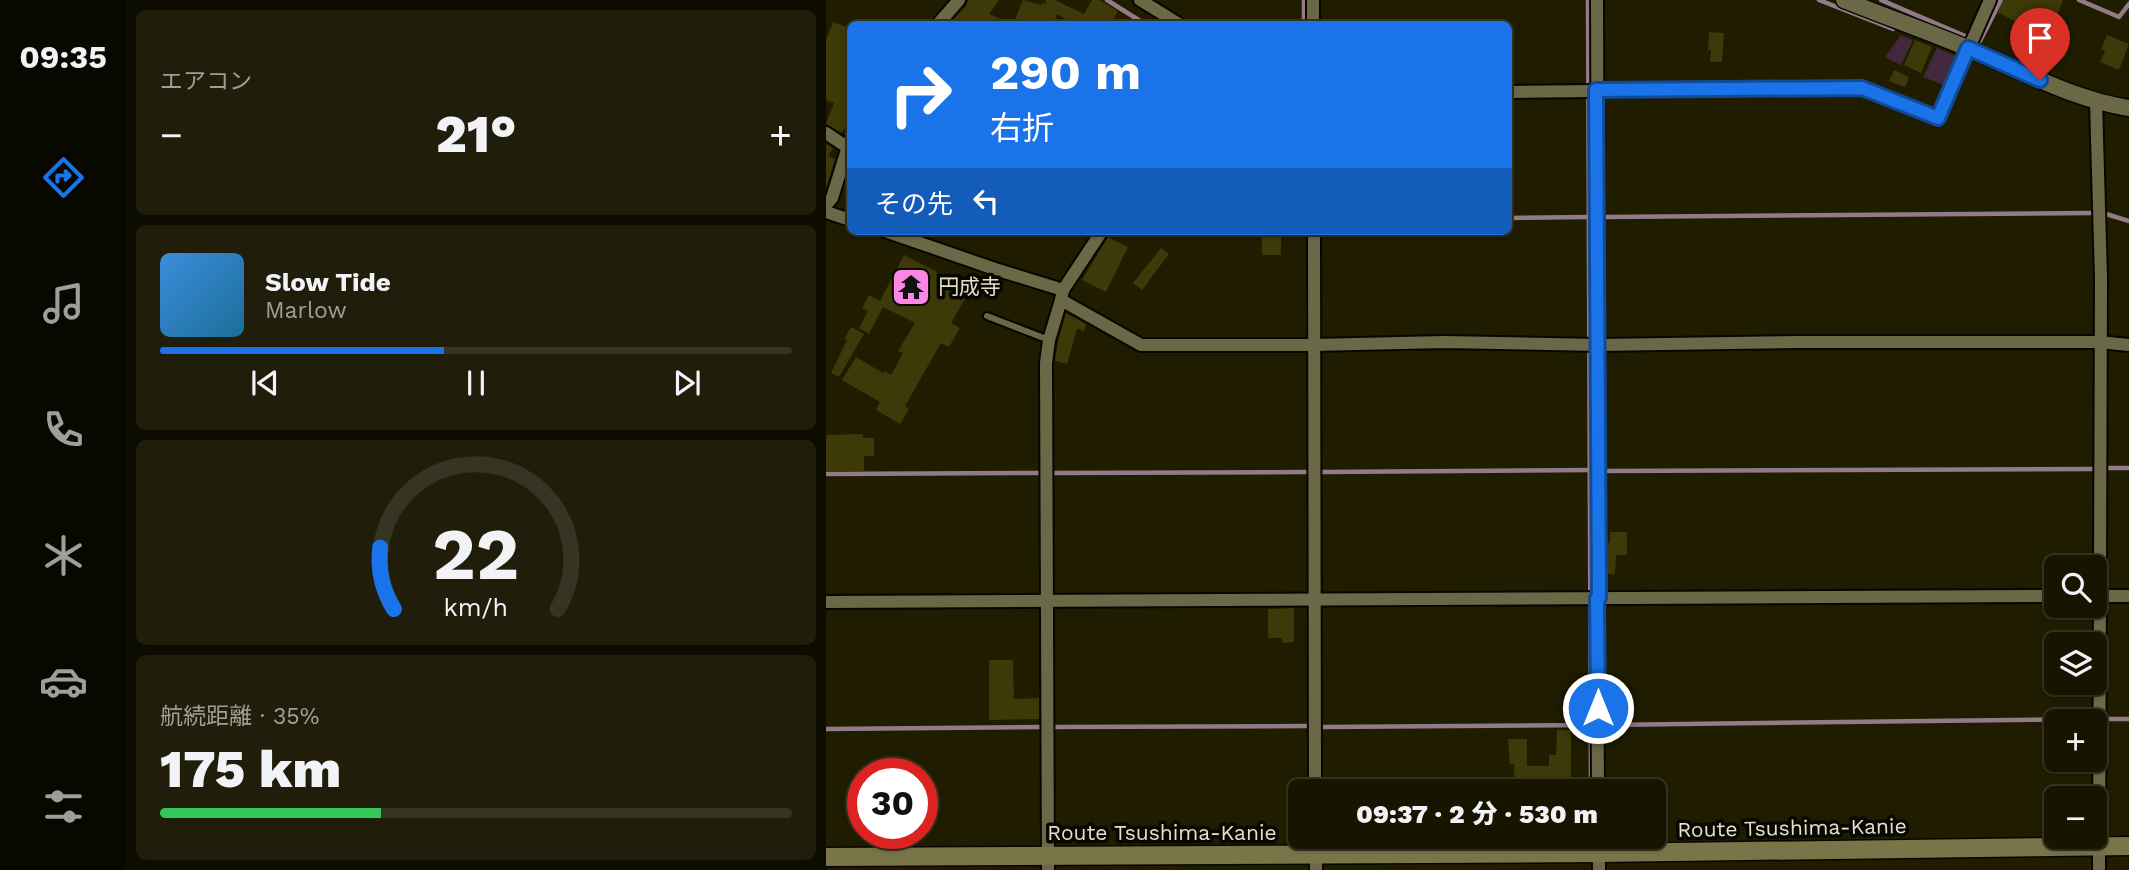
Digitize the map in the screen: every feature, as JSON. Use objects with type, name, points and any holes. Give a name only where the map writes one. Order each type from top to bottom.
[{"type":"main road","name":"Route Tsushima-Kanie","points":[[2107,846],[2129,846]]},
{"type":"main road","name":"Route Tsushima-Kanie","points":[[826,857],[1048,863],[1316,862],[1599,853],[2044,847]]},
{"type":"street","points":[[941,21],[959,0]]},
{"type":"street","points":[[1140,0],[1174,21]]},
{"type":"street","points":[[1313,0],[1313,21]]},
{"type":"street","points":[[1597,0],[1590,90],[1598,345],[1594,598],[1598,779]]},
{"type":"street","points":[[1844,0],[1968,48],[2061,90],[2096,102],[2129,108]]},
{"type":"street","points":[[1512,92],[1862,88],[1938,118],[1990,0]]},
{"type":"street","points":[[2096,102],[2101,278],[2097,555]]},
{"type":"street","points":[[826,133],[847,143]]},
{"type":"street","points":[[826,205],[832,198],[847,152]]},
{"type":"street","points":[[826,212],[847,219]]},
{"type":"street","points":[[909,235],[1062,295],[1141,345],[2099,342],[2129,345]]},
{"type":"street","points":[[1048,863],[1046,363],[1049,340],[1062,295],[1100,235]]},
{"type":"street","points":[[1314,235],[1315,779]]},
{"type":"street","points":[[826,602],[2044,596]]},
{"type":"street","points":[[2107,596],[2129,596]]},
{"type":"street","points":[[2097,618],[2099,786]]},
{"type":"street","points":[[2099,849],[2099,870]]},
{"type":"lane","points":[[988,316],[1049,340]]},
{"type":"shaded area","points":[[1901,35],[1913,40],[1901,65],[1885,57]]},
{"type":"shaded area","points":[[1937,48],[1956,56],[1944,85],[1923,77]]},
{"type":"building","points":[[968,0],[999,0],[989,14],[1006,21],[952,21]]},
{"type":"building","points":[[1023,0],[1041,5],[1045,4],[1046,0],[1055,0],[1084,14],[1092,0],[1099,0],[1118,11],[1113,21],[1069,21],[1057,14],[1054,21],[1014,21]]},
{"type":"building","points":[[2004,0],[2063,0],[2039,53],[2022,44],[2030,29],[1997,12]]},
{"type":"building","points":[[833,22],[847,27],[847,124],[842,133],[826,124],[834,103],[826,100],[826,40]]},
{"type":"building","points":[[1709,32],[1724,33],[1722,62],[1710,62]]},
{"type":"building","points":[[2107,35],[2129,44],[2119,70],[2100,62],[2105,51],[2101,49]]},
{"type":"building","points":[[1915,40],[1932,47],[1921,73],[1904,65]]},
{"type":"building","points":[[1894,70],[1909,77],[1905,87],[1889,81]]},
{"type":"building","points":[[826,144],[833,148],[828,156],[835,159],[826,188]]},
{"type":"building","points":[[1262,235],[1281,235],[1281,255],[1262,255]]},
{"type":"building","points":[[1108,237],[1128,247],[1106,292],[1082,280]]},
{"type":"building","points":[[1161,248],[1169,254],[1142,290],[1133,283]]},
{"type":"building","points":[[904,255],[937,272],[936,275],[945,280],[942,286],[965,299],[951,323],[960,328],[949,347],[941,343],[905,406],[909,409],[900,424],[876,410],[880,402],[842,380],[856,357],[891,375],[903,353],[898,351],[915,323],[883,307],[869,334],[859,328],[868,311],[862,308],[869,295],[880,301]]},
{"type":"building","points":[[1066,313],[1086,324],[1084,331],[1077,329],[1067,364],[1055,361]]},
{"type":"building","points":[[851,327],[864,334],[839,377],[831,373]]},
{"type":"building","points":[[863,434],[863,438],[874,438],[874,456],[864,456],[864,471],[826,472],[826,435]]},
{"type":"building","points":[[1610,532],[1627,532],[1627,555],[1616,555],[1615,574],[1608,574]]},
{"type":"building","points":[[1294,608],[1294,642],[1282,643],[1282,638],[1268,638],[1268,609]]},
{"type":"building","points":[[989,660],[1013,660],[1014,699],[1039,698],[1039,719],[989,720]]},
{"type":"building","points":[[1557,730],[1571,730],[1571,779],[1515,779],[1508,739],[1527,739],[1527,766],[1549,766],[1549,755],[1556,755]]},
{"type":"waterway","points":[[1107,0],[1140,21]]},
{"type":"waterway","points":[[1304,0],[1304,21]]},
{"type":"waterway","points":[[1588,0],[1591,779]]},
{"type":"waterway","points":[[1819,0],[1893,29]]},
{"type":"waterway","points":[[1881,0],[1965,36]]},
{"type":"waterway","points":[[1980,41],[2001,0]]},
{"type":"waterway","points":[[2079,0],[2119,17],[2129,4]]},
{"type":"waterway","points":[[1604,217],[2091,213]]},
{"type":"waterway","points":[[2103,213],[2129,221]]},
{"type":"waterway","points":[[1512,218],[1588,217]]},
{"type":"waterway","points":[[2107,468],[2129,468]]},
{"type":"waterway","points":[[1604,471],[2092,469]]},
{"type":"waterway","points":[[1322,472],[1591,470]]},
{"type":"waterway","points":[[1053,473],[1305,472]]},
{"type":"waterway","points":[[826,474],[1038,473]]},
{"type":"waterway","points":[[2107,719],[2129,719]]},
{"type":"waterway","points":[[1605,725],[2044,720]]},
{"type":"waterway","points":[[1323,727],[1592,725]]},
{"type":"waterway","points":[[1054,727],[1306,726]]},
{"type":"waterway","points":[[826,729],[1039,727]]},
{"type":"place","name":"円成寺","points":[[911,287]]},
{"type":"route","points":[[1598,708],[1596,90],[1862,88],[1938,118],[1968,48],[2040,80]]}]
